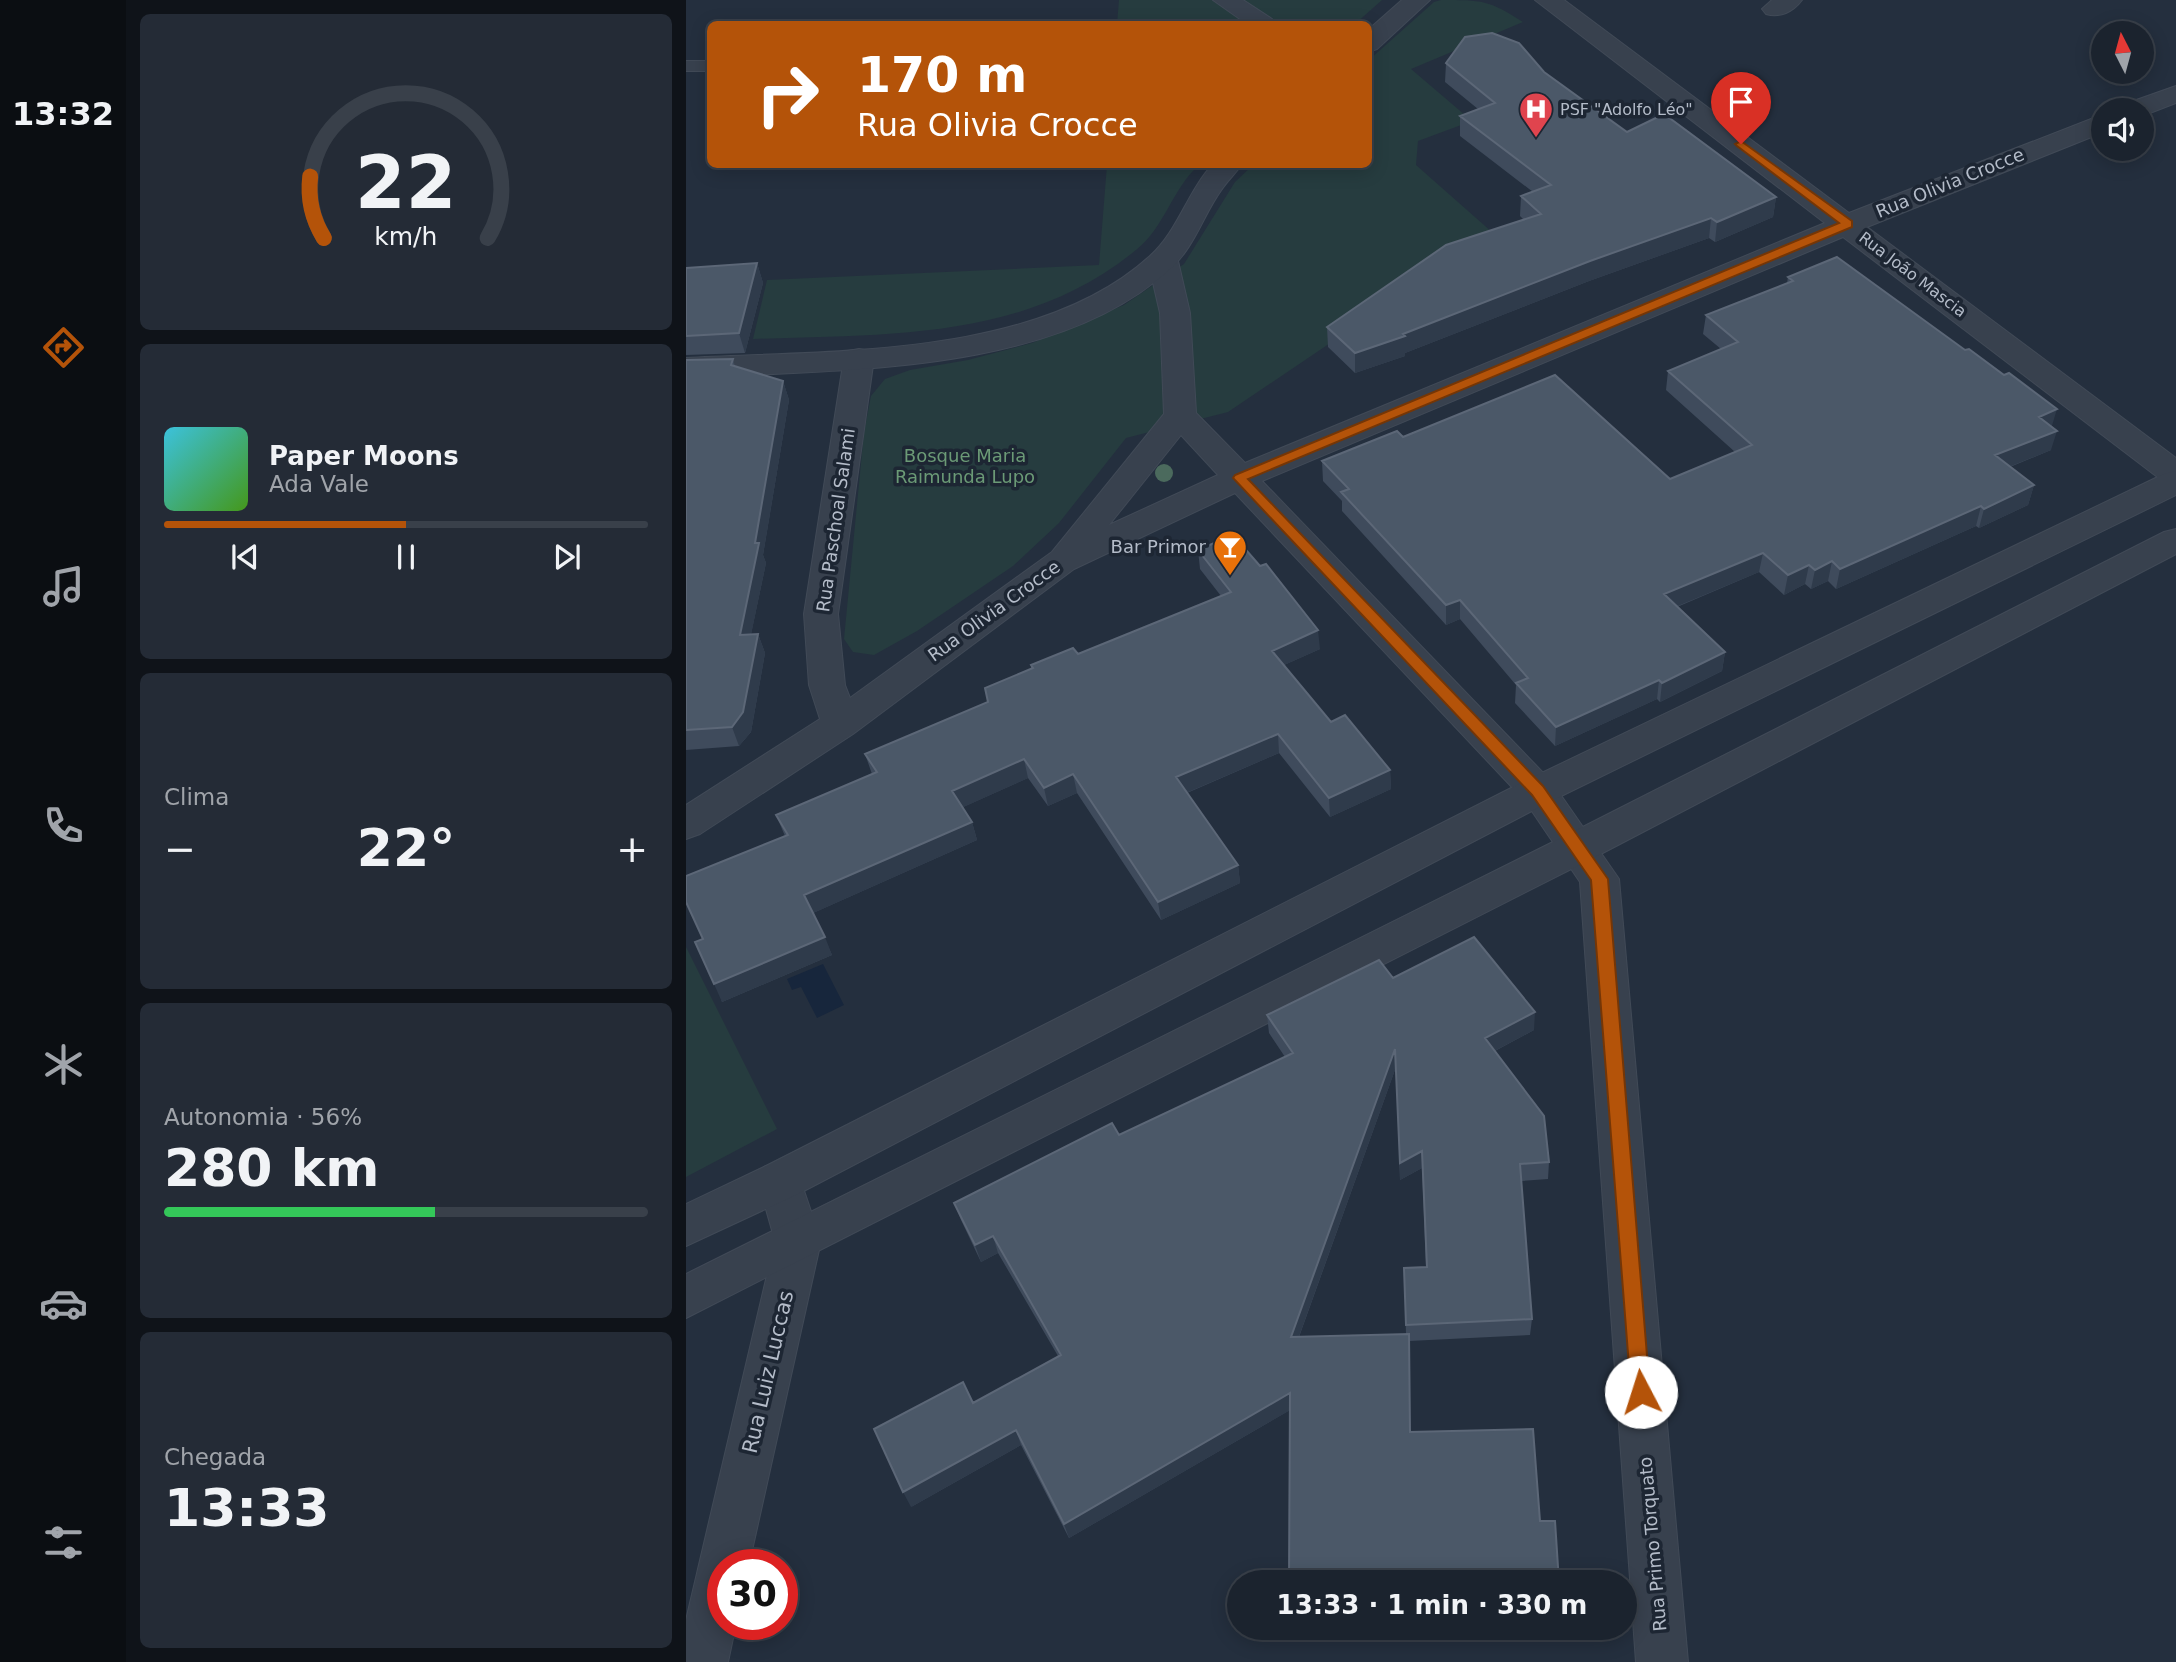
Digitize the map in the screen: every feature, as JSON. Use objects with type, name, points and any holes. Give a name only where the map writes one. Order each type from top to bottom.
[{"type":"street","points":[[1226,0],[1258,21]]},
{"type":"street","points":[[1372,40],[1417,0]]},
{"type":"street","name":"Rua João Mascia","points":[[1548,0],[2176,474]]},
{"type":"street","points":[[2154,102],[2176,94]]},
{"type":"street","name":"Rua Olivia Crocce","points":[[686,824],[840,724],[1062,561],[1239,478],[1848,224],[2091,127]]},
{"type":"street","points":[[686,368],[921,355],[1018,336],[1064,322],[1104,303],[1163,261],[1195,214],[1208,187],[1225,168]]},
{"type":"street","points":[[1062,561],[1180,415],[1175,313],[1163,261]]},
{"type":"street","name":"Rua Paschoal Salami","points":[[840,724],[827,685],[821,614],[859,358]]},
{"type":"street","name":"Rua Primo Torquato","points":[[1180,415],[1538,791],[1600,879],[1662,1662]]},
{"type":"street","points":[[686,1226],[780,1181],[1538,791],[2176,482]]},
{"type":"street","points":[[686,1297],[1579,847],[2176,540]]},
{"type":"street","name":"Rua Luiz Luccas","points":[[727,1549],[798,1241],[780,1181]]},
{"type":"street","points":[[702,1662],[707,1640]]},
{"type":"lane","points":[[686,66],[707,66]]},
{"type":"green space","points":[[1119,0],[1382,0],[1358,21],[1117,21]]},
{"type":"green space","name":"Bosque Maria Raimunda Lupo","points":[[1466,0],[1485,3],[1502,9],[1523,22],[1411,69],[1472,121],[1418,141],[1416,165],[1493,233],[1228,412],[1126,438],[1059,523],[1013,566],[917,631],[874,655],[853,652],[844,639],[864,432],[871,396],[885,379],[910,370],[968,360],[1032,343],[1124,305],[1184,264],[1235,182],[1250,168],[1372,168],[1372,57],[1434,2]]},
{"type":"green space","points":[[1107,168],[1196,168],[1182,185],[1146,241],[1093,280],[1048,302],[1002,317],[954,327],[855,336],[753,339],[767,280],[1099,265]]},
{"type":"green space","points":[[686,947],[777,1129],[686,1177]]},
{"type":"water","points":[[823,964],[844,1005],[817,1018],[801,987],[792,990],[787,979]]},
{"type":"building","points":[[1492,33],[1519,43],[1544,72],[1627,132],[1664,114],[1776,197],[1717,222],[1711,218],[1590,261],[1403,334],[1405,336],[1355,353],[1327,327],[1446,245],[1541,214],[1521,196],[1551,185],[1460,116],[1495,103],[1446,63],[1465,37]]},
{"type":"building","points":[[1837,257],[1965,350],[1969,349],[2004,375],[2009,373],[2057,409],[2039,417],[2057,431],[1995,455],[2034,485],[1984,509],[1981,506],[1840,569],[1832,561],[1815,570],[1809,565],[1788,575],[1763,553],[1664,594],[1725,652],[1662,683],[1659,680],[1556,727],[1516,683],[1528,678],[1460,600],[1446,605],[1341,492],[1349,489],[1322,461],[1397,431],[1403,437],[1555,375],[1670,479],[1752,445],[1668,371],[1738,342],[1706,315],[1793,281],[1788,277]]},
{"type":"building","points":[[757,263],[739,333],[686,336],[686,268]]},
{"type":"building","points":[[733,359],[731,365],[783,381],[755,543],[759,543],[740,635],[758,634],[743,712],[732,727],[686,730],[686,360]]},
{"type":"building","points":[[1233,535],[1260,566],[1266,564],[1318,630],[1272,651],[1331,722],[1345,715],[1390,770],[1329,798],[1278,734],[1176,777],[1238,865],[1158,902],[1073,774],[1044,788],[1024,759],[952,791],[972,822],[804,895],[825,937],[714,984],[695,942],[703,939],[686,902],[686,876],[788,835],[776,815],[877,772],[865,754],[988,702],[985,688],[1073,648],[1078,654],[1231,592],[1198,550]]},
{"type":"building","points":[[1474,937],[1535,1012],[1485,1038],[1544,1116],[1549,1162],[1520,1164],[1532,1319],[1406,1325],[1404,1268],[1427,1267],[1422,1151],[1400,1163],[1395,1049],[1291,1337],[1409,1334],[1410,1432],[1533,1429],[1540,1521],[1555,1521],[1558,1570],[1289,1570],[1290,1393],[1064,1524],[1016,1430],[903,1492],[874,1429],[963,1382],[973,1403],[1061,1355],[993,1236],[975,1245],[954,1203],[1112,1123],[1119,1135],[1293,1053],[1267,1015],[1379,960],[1393,978]]},
{"type":"place","name":"PSF \"Adolfo Léo\"","points":[[1536,139]]},
{"type":"place","name":"Bar Primor","points":[[1230,577]]},
{"type":"route","points":[[1641,1392],[1600,879],[1538,791],[1239,478],[1848,224],[1741,144]]}]
